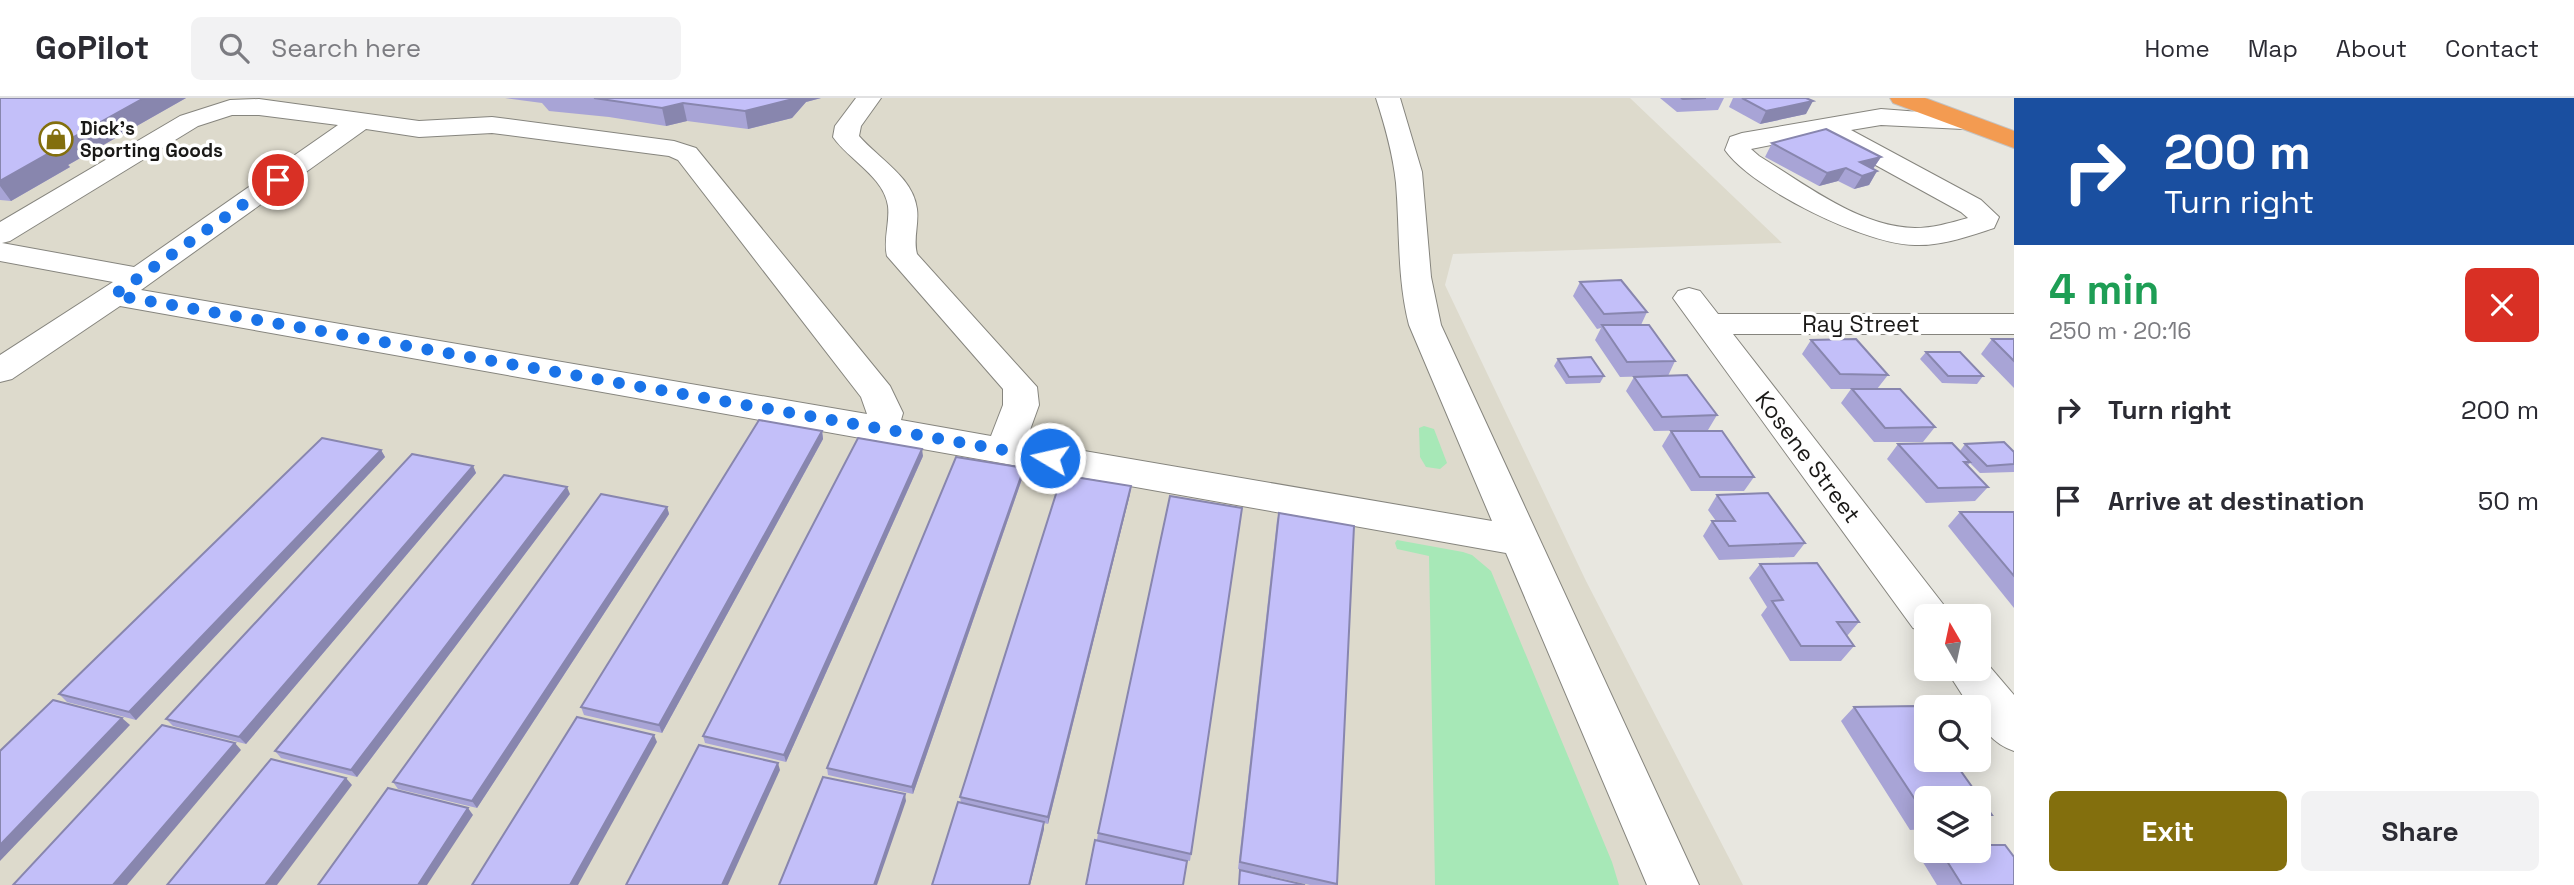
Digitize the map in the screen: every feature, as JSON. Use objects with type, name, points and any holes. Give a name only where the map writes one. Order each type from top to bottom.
[{"type":"highway","points":[[1902,98],[2014,117]]},
{"type":"highway","points":[[1962,109],[2014,140]]},
{"type":"street","points":[[869,98],[848,126],[846,136],[892,184],[900,197],[902,210],[898,242],[902,256],[1020,387],[1021,405],[1004,450]]},
{"type":"street","points":[[1388,98],[1408,169],[1413,270],[1425,325],[1673,885]]},
{"type":"street","points":[[0,235],[181,125],[209,113],[230,108],[250,107],[419,129],[492,125],[684,151],[878,394],[885,413],[880,429]]},
{"type":"street","points":[[1826,127],[1971,206],[1985,217],[1984,222],[1934,235],[1905,236],[1842,216],[1749,162],[1738,150],[1739,143],[1826,127],[1874,108],[1962,109]]},
{"type":"street","points":[[0,371],[127,286],[361,121]]},
{"type":"street","points":[[0,252],[127,286],[880,429],[1521,541]]},
{"type":"street","name":"Ray Street","points":[[1699,311],[2014,324]]},
{"type":"street","name":"Kosene Street","points":[[1699,311],[1919,604]]},
{"type":"street","points":[[1989,684],[2014,731]]},
{"type":"shaded area","points":[[0,98],[1630,98],[1782,243],[1453,254],[1445,285],[1586,581],[1743,885],[0,885]]},
{"type":"green space","points":[[1424,426],[1434,429],[1447,463],[1440,469],[1426,467],[1420,457],[1419,428]]},
{"type":"green space","points":[[1397,540],[1463,552],[1472,555],[1491,571],[1612,862],[1619,885],[1435,885],[1429,556],[1397,549]]},
{"type":"building","points":[[0,98],[144,98],[0,181]]},
{"type":"building","points":[[594,98],[791,98],[745,111],[683,103],[662,108]]},
{"type":"building","points":[[1742,98],[1806,98],[1813,101],[1766,111]]},
{"type":"building","points":[[1826,129],[1881,157],[1860,162],[1877,171],[1862,176],[1846,168],[1827,173],[1772,143]]},
{"type":"building","points":[[1621,280],[1647,312],[1604,314],[1580,282]]},
{"type":"building","points":[[1602,325],[1649,325],[1675,361],[1627,362]]},
{"type":"building","points":[[1856,339],[1888,375],[1840,374],[1811,340]]},
{"type":"building","points":[[1992,339],[2014,339],[2014,361]]},
{"type":"building","points":[[1926,352],[1960,352],[1983,376],[1948,376]]},
{"type":"building","points":[[1591,357],[1604,376],[1569,377],[1558,359]]},
{"type":"building","points":[[1687,375],[1717,415],[1662,417],[1634,377]]},
{"type":"building","points":[[1852,389],[1900,389],[1935,427],[1885,428]]},
{"type":"building","points":[[759,420],[822,431],[659,725],[581,707]]},
{"type":"building","points":[[1671,431],[1722,431],[1754,477],[1700,477]]},
{"type":"building","points":[[322,438],[381,450],[129,712],[59,694]]},
{"type":"building","points":[[858,438],[922,449],[784,755],[703,736]]},
{"type":"building","points":[[2004,442],[2014,452],[2014,464],[1987,466],[1965,444]]},
{"type":"building","points":[[1952,443],[1970,462],[1964,462],[1988,487],[1938,488],[1898,444]]},
{"type":"building","points":[[412,454],[473,466],[239,737],[166,719]]},
{"type":"building","points":[[956,457],[1024,468],[912,787],[827,768]]},
{"type":"building","points":[[504,475],[567,487],[351,770],[275,751]]},
{"type":"building","points":[[1062,475],[1131,486],[1048,817],[960,797]]},
{"type":"building","points":[[1768,493],[1805,543],[1729,546],[1712,521],[1735,521],[1717,495]]},
{"type":"building","points":[[601,494],[667,507],[472,801],[393,782]]},
{"type":"building","points":[[1170,496],[1242,508],[1191,854],[1098,833]]},
{"type":"building","points":[[1960,512],[2014,512],[2014,576]]},
{"type":"building","points":[[1279,513],[1354,526],[1337,884],[1240,862]]},
{"type":"building","points":[[1817,563],[1859,622],[1837,622],[1854,646],[1801,646],[1772,601],[1783,600],[1760,564]]},
{"type":"building","points":[[53,700],[122,718],[0,845],[0,751]]},
{"type":"building","points":[[1914,706],[1914,772],[1962,772],[1971,786],[1914,786],[1914,798],[1854,707]]},
{"type":"building","points":[[577,717],[654,735],[570,885],[472,885]]},
{"type":"building","points":[[162,725],[235,743],[113,885],[13,885]]},
{"type":"building","points":[[699,745],[778,763],[722,885],[626,885]]},
{"type":"building","points":[[271,759],[346,778],[265,885],[167,885]]},
{"type":"building","points":[[823,777],[905,794],[874,885],[779,885]]},
{"type":"building","points":[[388,788],[468,808],[418,885],[318,885]]},
{"type":"building","points":[[958,802],[1044,822],[1029,885],[932,885]]},
{"type":"building","points":[[1095,840],[1187,861],[1183,885],[1086,885]]},
{"type":"building","points":[[1991,845],[2005,845],[2014,857],[2014,885],[1962,885],[1948,863],[1991,863]]},
{"type":"building","points":[[1240,870],[1305,885],[1239,885]]},
{"type":"place","name":"Dick's Sporting Goods","points":[[56,139]]},
{"type":"route","points":[[278,180],[114,295],[1050,458]]}]
